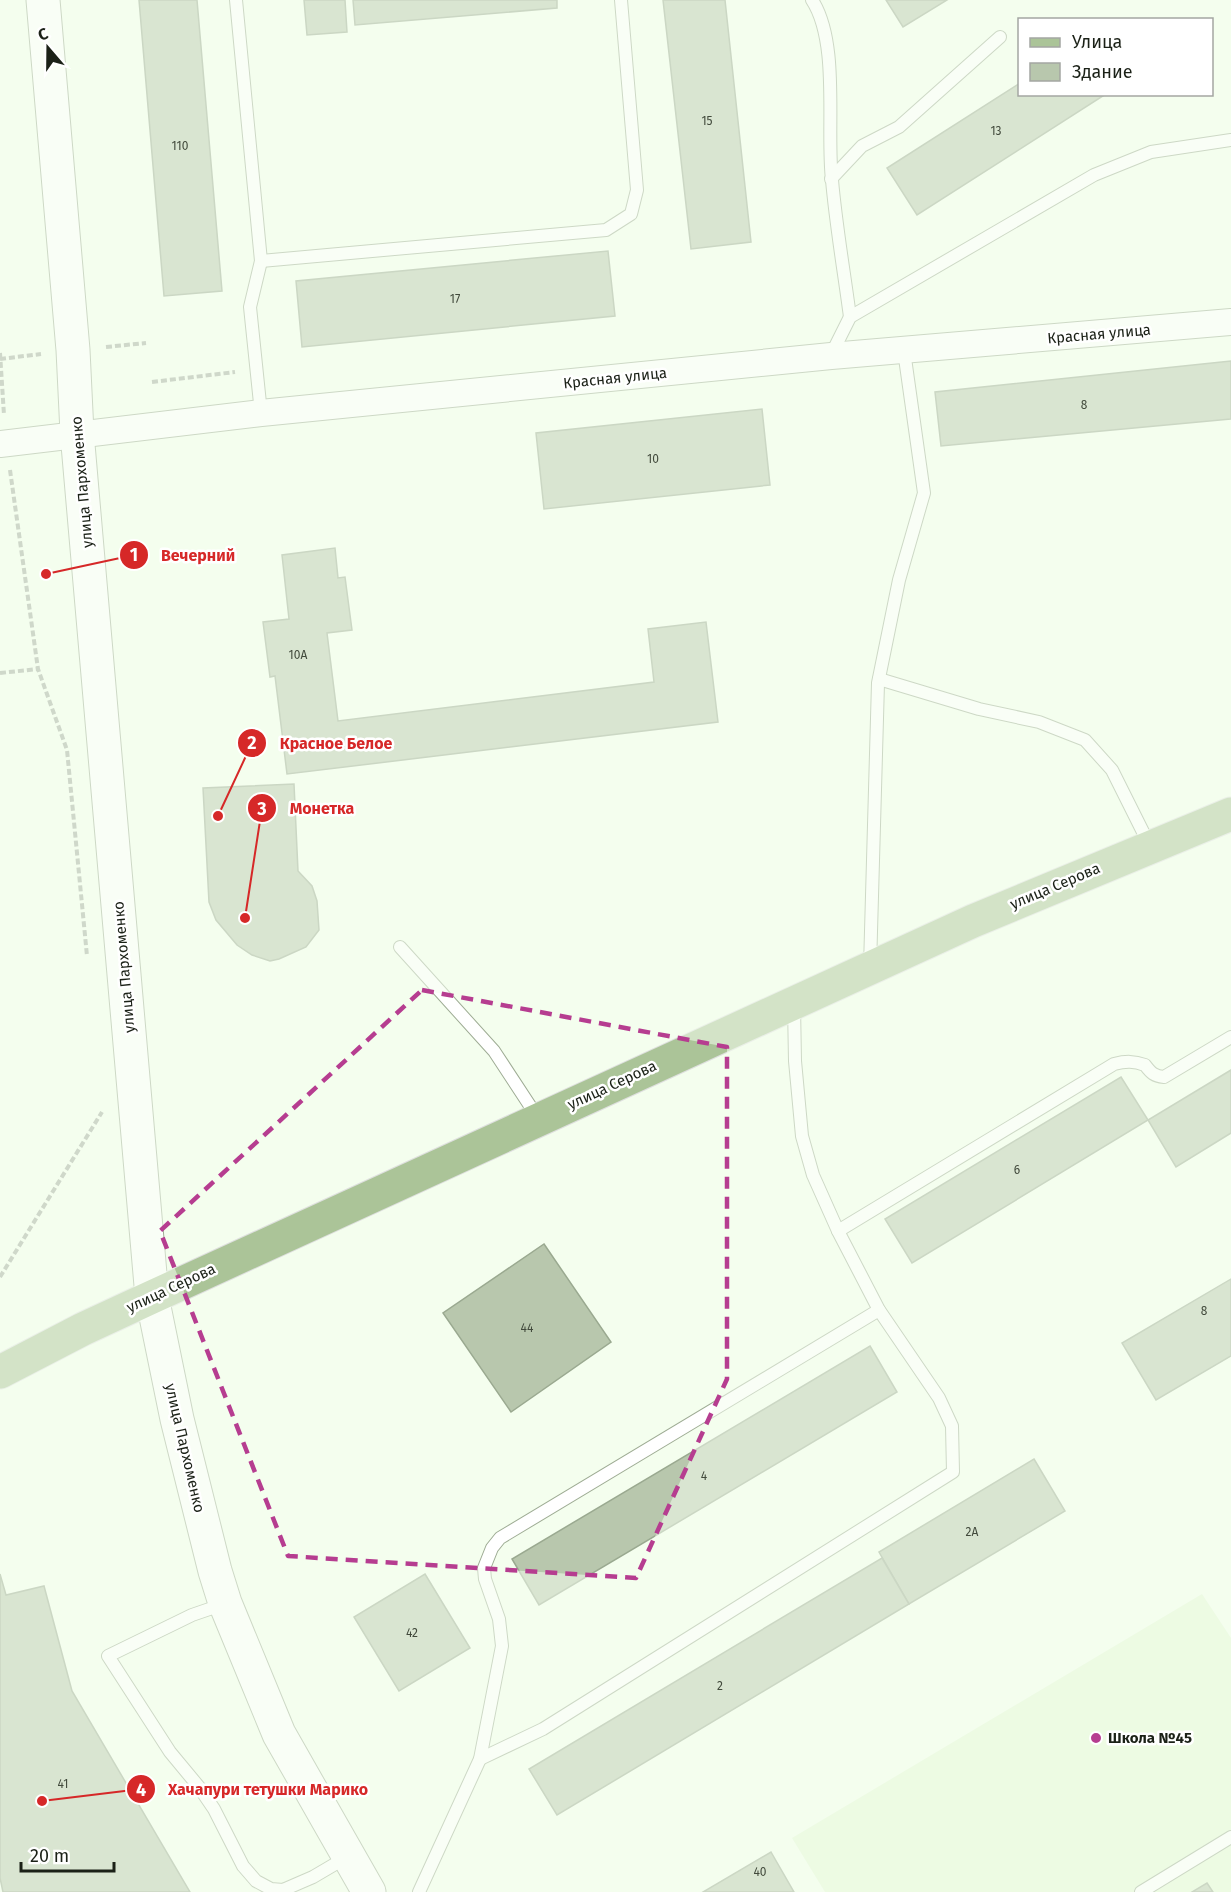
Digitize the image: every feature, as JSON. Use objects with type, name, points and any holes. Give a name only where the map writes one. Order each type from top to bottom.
[{"type":"main road","name":"улица Пархоменко","points":[[43,0],[72,339],[77,433],[152,1297],[177,1419],[214,1571],[225,1603],[279,1734],[369,1892]]},
{"type":"main road","name":"улица Серова","points":[[0,1372],[83,1329],[794,1001],[973,921],[1231,814]]},
{"type":"street","name":"Красная улица","points":[[3,443],[261,412],[831,356],[1231,322]]},
{"type":"lane","points":[[236,0],[261,261],[250,307],[261,412]]},
{"type":"lane","points":[[261,261],[606,230],[631,214],[637,190],[621,0]]},
{"type":"lane","points":[[812,0],[818,9],[828,50],[831,179],[850,317],[831,356]]},
{"type":"lane","points":[[831,179],[862,146],[899,127],[1000,36]]},
{"type":"lane","points":[[850,317],[1094,175],[1151,152],[1231,140]]},
{"type":"lane","points":[[870,967],[879,678],[899,580],[924,494],[904,351]]},
{"type":"lane","points":[[879,678],[979,709],[1039,722],[1085,740],[1112,770],[1150,846]]},
{"type":"lane","points":[[400,947],[494,1052],[538,1119]]},
{"type":"lane","points":[[480,1759],[543,1729],[953,1472],[952,1426],[939,1398],[879,1310],[838,1231],[813,1175],[802,1137],[795,1061],[794,1001]]},
{"type":"lane","points":[[838,1231],[1114,1064],[1126,1061],[1136,1062],[1145,1065],[1150,1073],[1164,1077],[1231,1037]]},
{"type":"lane","points":[[419,1892],[480,1759],[502,1646],[499,1619],[485,1579],[484,1568],[487,1557],[496,1543],[500,1538],[879,1310]]},
{"type":"lane","points":[[225,1603],[192,1615],[108,1656],[170,1752],[214,1809],[243,1866],[256,1881],[271,1889],[283,1890],[349,1856]]},
{"type":"lane","points":[[1141,1892],[1231,1837]]},
{"type":"path","points":[[0,353],[3,443],[39,669],[68,750],[88,961]]},
{"type":"path","points":[[152,382],[256,369]]},
{"type":"path","points":[[0,673],[39,669]]},
{"type":"path","points":[[0,1277],[102,1113],[101,1101]]},
{"type":"highlighted area","points":[[422,990],[727,1047],[727,1379],[636,1578],[288,1556],[160,1231]]},
{"type":"shaded area","name":"Школа №45","points":[[1202,1594],[1231,1638],[1231,1892],[825,1892],[792,1838]]},
{"type":"building","points":[[139,0],[197,0],[222,291],[164,296]]},
{"type":"building","points":[[304,0],[345,0],[347,32],[307,35]]},
{"type":"building","points":[[353,0],[557,0],[557,8],[355,25]]},
{"type":"building","points":[[663,0],[725,0],[751,242],[691,249]]},
{"type":"building","points":[[886,0],[947,0],[903,27]]},
{"type":"building","points":[[1018,84],[1018,96],[1103,96],[917,215],[887,168]]},
{"type":"building","points":[[608,251],[615,316],[302,347],[296,281]]},
{"type":"building","points":[[1231,361],[1231,419],[941,446],[935,392]]},
{"type":"building","points":[[762,409],[770,485],[544,509],[536,433]]},
{"type":"building","points":[[335,548],[338,578],[345,577],[352,630],[327,633],[338,721],[654,682],[648,629],[706,622],[718,722],[287,774],[275,676],[270,677],[263,622],[289,619],[282,555]]},
{"type":"building","points":[[294,784],[298,871],[312,886],[317,901],[319,930],[306,947],[270,961],[252,955],[237,945],[216,920],[209,902],[203,788]]},
{"type":"building","points":[[1231,1070],[1231,1133],[1176,1167],[1148,1120]]},
{"type":"building","points":[[1121,1077],[1148,1120],[912,1263],[885,1219]]},
{"type":"building","points":[[544,1244],[611,1342],[511,1412],[443,1313]]},
{"type":"building","points":[[1231,1279],[1231,1356],[1156,1400],[1122,1343]]},
{"type":"building","points":[[870,1346],[897,1392],[539,1605],[512,1559]]},
{"type":"building","points":[[1034,1459],[1065,1511],[909,1604],[879,1552]]},
{"type":"building","points":[[882,1558],[909,1604],[557,1815],[529,1769]]},
{"type":"building","points":[[0,1574],[6,1595],[44,1586],[72,1691],[190,1892],[3,1892],[0,1878]]},
{"type":"building","points":[[425,1574],[470,1648],[399,1691],[354,1617]]},
{"type":"building","points":[[771,1852],[794,1892],[703,1892]]},
{"type":"building","points":[[1207,1883],[1213,1892],[1192,1892]]},
{"type":"place","name":"Вечерний","points":[[46,574]]},
{"type":"place","name":"Красное Белое","points":[[218,816]]},
{"type":"place","name":"Монетка","points":[[245,918]]},
{"type":"place","name":"Школа №45","points":[[1096,1738]]},
{"type":"place","name":"Хачапури тетушки Марико","points":[[42,1801]]}]
